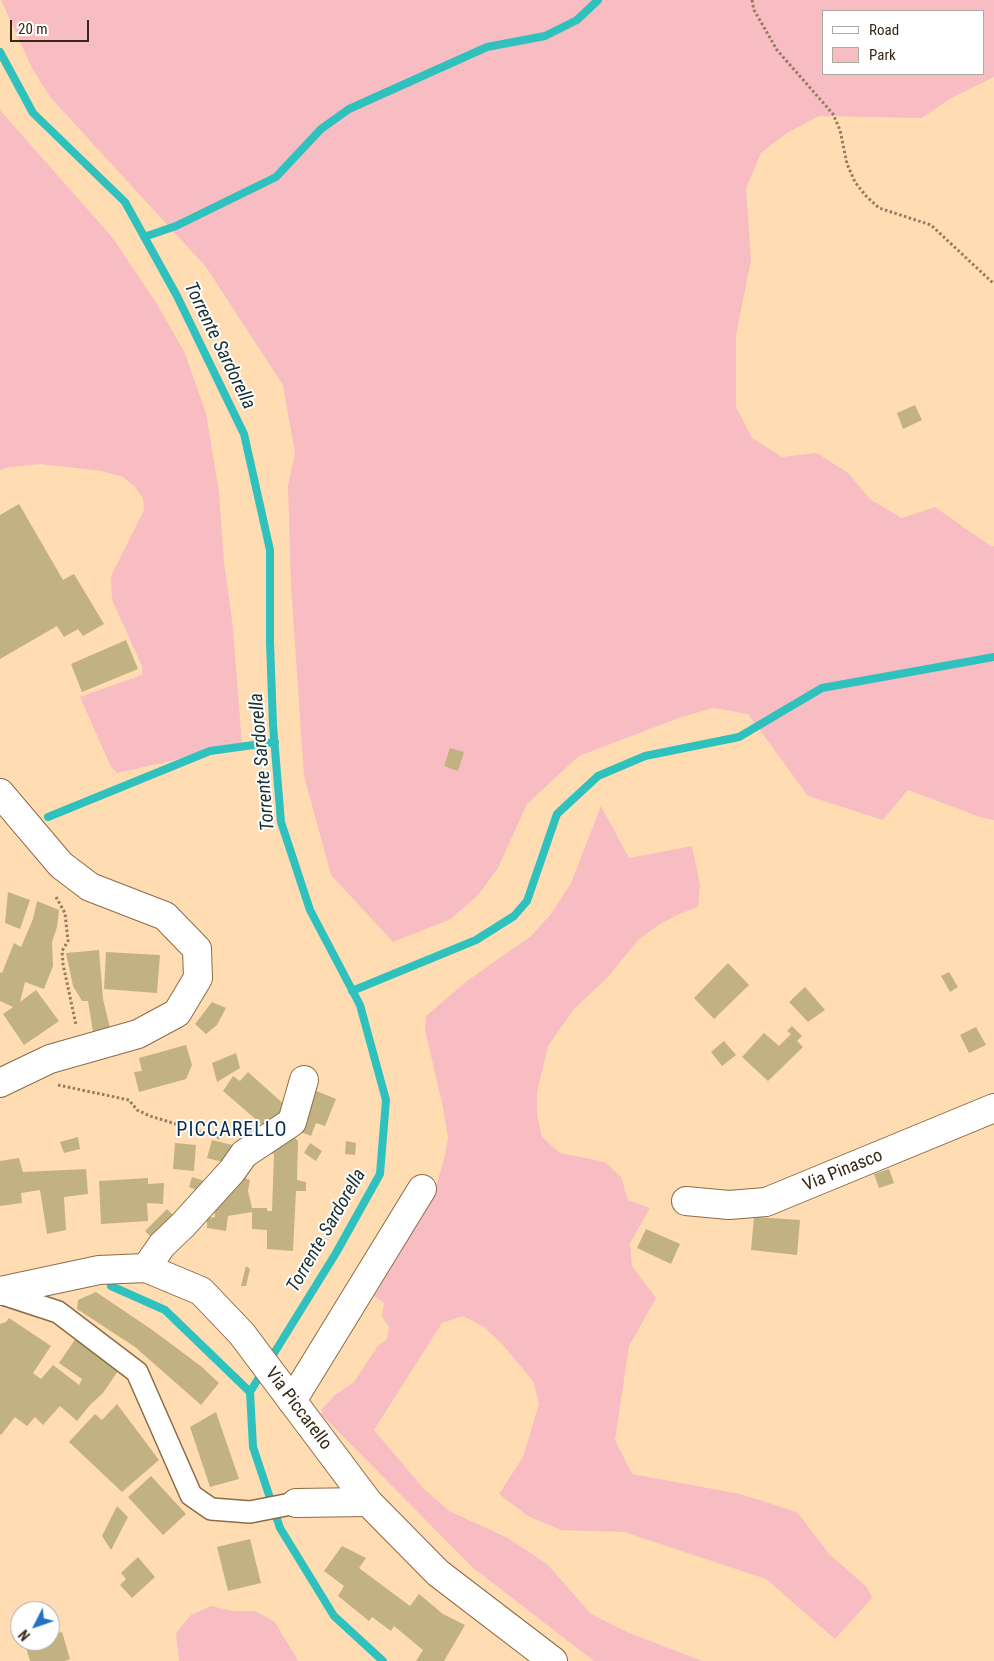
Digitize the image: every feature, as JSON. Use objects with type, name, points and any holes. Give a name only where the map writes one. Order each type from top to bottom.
[{"type":"main road","points":[[0,793],[61,865],[90,888],[165,916],[197,949],[198,978],[177,1013],[138,1034],[50,1059],[0,1083]]},
{"type":"main road","points":[[146,1268],[162,1245],[184,1225],[232,1171],[244,1154],[292,1122],[304,1080]]},
{"type":"main road","name":"Via Pinasco","points":[[686,1201],[729,1205],[766,1202],[994,1108]]},
{"type":"main road","points":[[285,1392],[422,1189]]},
{"type":"main road","name":"Via Piccarello","points":[[0,1292],[99,1270],[146,1268],[201,1292],[242,1334],[368,1502],[438,1573],[552,1661]]},
{"type":"main road","points":[[296,1503],[368,1502]]},
{"type":"street","points":[[0,1292],[58,1312],[137,1372],[191,1495],[212,1509],[250,1512],[296,1503]]},
{"type":"path","points":[[752,0],[754,10],[777,50],[833,114],[840,130],[847,164],[855,182],[866,196],[878,208],[931,225],[994,284]]},
{"type":"path","points":[[68,941],[62,951],[62,964],[81,1050]]},
{"type":"path","points":[[50,1059],[56,1085],[129,1100],[137,1110],[150,1116],[213,1136],[256,1146]]},
{"type":"green space","points":[[1,0],[994,0],[994,77],[951,98],[922,118],[819,116],[787,133],[761,153],[746,188],[751,260],[736,335],[736,407],[752,438],[782,457],[817,453],[848,473],[871,500],[902,518],[935,507],[992,547],[994,546],[994,820],[980,817],[908,790],[883,820],[808,796],[748,714],[713,708],[679,718],[579,756],[527,804],[498,868],[478,895],[451,919],[393,942],[331,875],[304,776],[291,586],[288,486],[295,453],[283,385],[206,267],[50,97],[32,68]]},
{"type":"green space","points":[[0,110],[112,237],[155,301],[184,351],[206,413],[219,492],[224,562],[233,628],[242,745],[117,773],[111,767],[80,697],[142,675],[142,666],[112,600],[111,576],[144,510],[143,499],[136,488],[123,477],[102,471],[40,464],[9,467],[0,470]]},
{"type":"green space","points":[[601,806],[629,858],[692,846],[700,885],[698,907],[677,915],[657,926],[638,940],[608,977],[574,1009],[548,1046],[537,1092],[537,1115],[542,1137],[560,1153],[605,1162],[621,1177],[628,1200],[650,1208],[630,1243],[632,1266],[656,1298],[629,1346],[615,1440],[632,1474],[740,1494],[797,1512],[830,1555],[867,1587],[872,1598],[835,1639],[766,1579],[624,1532],[561,1530],[528,1516],[499,1494],[523,1457],[539,1404],[533,1381],[502,1344],[484,1327],[463,1316],[442,1323],[374,1430],[423,1488],[449,1511],[508,1538],[547,1564],[591,1614],[627,1632],[702,1661],[594,1661],[472,1567],[322,1415],[322,1409],[335,1395],[354,1382],[378,1346],[387,1339],[389,1327],[382,1317],[384,1303],[374,1296],[432,1200],[445,1155],[448,1138],[443,1107],[425,1030],[426,1016],[467,981],[531,936],[551,914],[571,883]]},
{"type":"green space","points":[[211,1606],[233,1611],[255,1611],[275,1622],[298,1661],[179,1661],[176,1633],[191,1615]]},
{"type":"building","points":[[915,405],[922,420],[903,429],[897,413]]},
{"type":"building","points":[[19,504],[63,580],[74,574],[104,624],[83,636],[78,629],[64,637],[57,626],[0,659],[0,515]]},
{"type":"building","points":[[126,640],[138,669],[82,692],[71,664]]},
{"type":"building","points":[[450,748],[464,752],[458,771],[444,766]]},
{"type":"building","points":[[8,892],[30,900],[20,929],[5,923]]},
{"type":"building","points":[[37,901],[59,910],[57,927],[52,942],[53,966],[44,989],[25,982],[20,1002],[36,990],[59,1021],[24,1045],[3,1014],[13,1007],[0,1001],[0,972],[2,973],[14,943],[21,947],[33,919]]},
{"type":"building","points":[[99,950],[103,999],[110,1028],[93,1032],[88,1001],[82,1001],[73,986],[66,953]]},
{"type":"building","points":[[106,952],[160,955],[157,993],[104,989]]},
{"type":"building","points":[[728,963],[749,985],[714,1019],[694,998]]},
{"type":"building","points":[[949,972],[958,987],[950,992],[941,976]]},
{"type":"building","points":[[805,987],[825,1010],[808,1022],[789,1002]]},
{"type":"building","points":[[212,1002],[226,1008],[217,1025],[206,1034],[195,1024]]},
{"type":"building","points":[[792,1026],[802,1036],[797,1041],[803,1047],[768,1081],[742,1057],[764,1033],[779,1046],[791,1034],[787,1031]]},
{"type":"building","points":[[976,1027],[986,1045],[969,1053],[960,1035]]},
{"type":"building","points":[[724,1041],[736,1055],[722,1066],[711,1052]]},
{"type":"building","points":[[186,1045],[192,1065],[186,1079],[139,1092],[134,1072],[142,1071],[139,1058]]},
{"type":"building","points":[[236,1053],[240,1068],[217,1082],[212,1063]]},
{"type":"building","points":[[248,1072],[287,1107],[267,1129],[223,1091],[233,1076],[240,1081]]},
{"type":"building","points":[[314,1090],[336,1099],[325,1126],[316,1123],[311,1136],[298,1131]]},
{"type":"building","points":[[78,1137],[80,1149],[64,1153],[60,1142]]},
{"type":"building","points":[[294,1137],[298,1141],[297,1180],[306,1182],[306,1191],[296,1191],[293,1251],[267,1249],[267,1230],[252,1229],[252,1212],[228,1216],[226,1231],[207,1228],[207,1218],[215,1217],[213,1198],[240,1176],[250,1180],[248,1191],[252,1208],[267,1208],[267,1211],[272,1211],[274,1154],[265,1153]]},
{"type":"building","points":[[212,1140],[236,1146],[231,1164],[207,1158]]},
{"type":"building","points":[[346,1141],[356,1143],[355,1155],[345,1154]]},
{"type":"building","points":[[175,1143],[196,1145],[194,1171],[173,1169]]},
{"type":"building","points":[[310,1143],[322,1151],[316,1161],[304,1153]]},
{"type":"building","points":[[19,1158],[23,1172],[86,1169],[88,1194],[64,1197],[66,1230],[47,1234],[40,1190],[21,1193],[22,1203],[0,1206],[0,1161]]},
{"type":"building","points":[[889,1169],[894,1183],[879,1188],[874,1174]]},
{"type":"building","points":[[192,1177],[208,1182],[205,1193],[189,1187]]},
{"type":"building","points":[[148,1178],[148,1184],[164,1183],[163,1204],[147,1203],[148,1221],[101,1224],[99,1181]]},
{"type":"building","points":[[167,1209],[179,1221],[156,1242],[145,1231]]},
{"type":"building","points":[[754,1217],[800,1220],[797,1255],[751,1250]]},
{"type":"building","points":[[646,1229],[680,1244],[671,1264],[637,1248]]},
{"type":"building","points":[[246,1266],[250,1269],[246,1286],[241,1286]]},
{"type":"building","points":[[96,1292],[151,1329],[202,1367],[219,1383],[201,1405],[135,1347],[77,1309],[78,1300]]},
{"type":"building","points":[[9,1318],[51,1346],[33,1373],[41,1379],[53,1365],[79,1385],[82,1379],[59,1363],[76,1338],[120,1368],[103,1393],[77,1421],[60,1406],[43,1425],[35,1417],[27,1426],[15,1417],[0,1434],[0,1324],[6,1322]]},
{"type":"building","points":[[117,1404],[159,1460],[122,1492],[69,1442],[95,1414],[102,1420]]},
{"type":"building","points":[[216,1412],[239,1479],[210,1487],[190,1427]]},
{"type":"building","points":[[151,1476],[186,1514],[163,1535],[128,1497]]},
{"type":"building","points":[[117,1506],[128,1517],[111,1550],[102,1536]]},
{"type":"building","points":[[250,1539],[261,1583],[228,1591],[217,1547]]},
{"type":"building","points":[[342,1546],[366,1558],[359,1568],[410,1606],[419,1594],[443,1614],[465,1625],[444,1661],[416,1661],[423,1650],[394,1626],[391,1631],[372,1617],[369,1621],[338,1596],[344,1586],[324,1571]]},
{"type":"building","points":[[138,1557],[155,1577],[132,1598],[120,1585],[126,1579],[121,1573]]},
{"type":"building","points":[[60,1632],[62,1632],[70,1659],[65,1661],[30,1661],[27,1651],[60,1651]]},
{"type":"waterway","points":[[144,237],[176,226],[276,177],[321,129],[349,109],[487,47],[545,36],[577,20],[598,0]]},
{"type":"waterway","name":"Torrente Sardorella","points":[[0,52],[33,113],[125,202],[177,296],[244,434],[270,550],[270,642],[273,725],[281,822],[310,910],[360,1005],[386,1100],[380,1174],[336,1253],[250,1392],[253,1447],[280,1528],[334,1616],[383,1661]]},
{"type":"waterway","points":[[352,991],[476,940],[514,916],[527,901],[557,814],[598,776],[645,756],[739,737],[822,688],[994,657]]},
{"type":"waterway","points":[[48,817],[210,751],[275,742]]},
{"type":"waterway","points":[[111,1286],[165,1310],[250,1392]]},
{"type":"district","name":"PICCARELLO","points":[[232,1131]]}]
